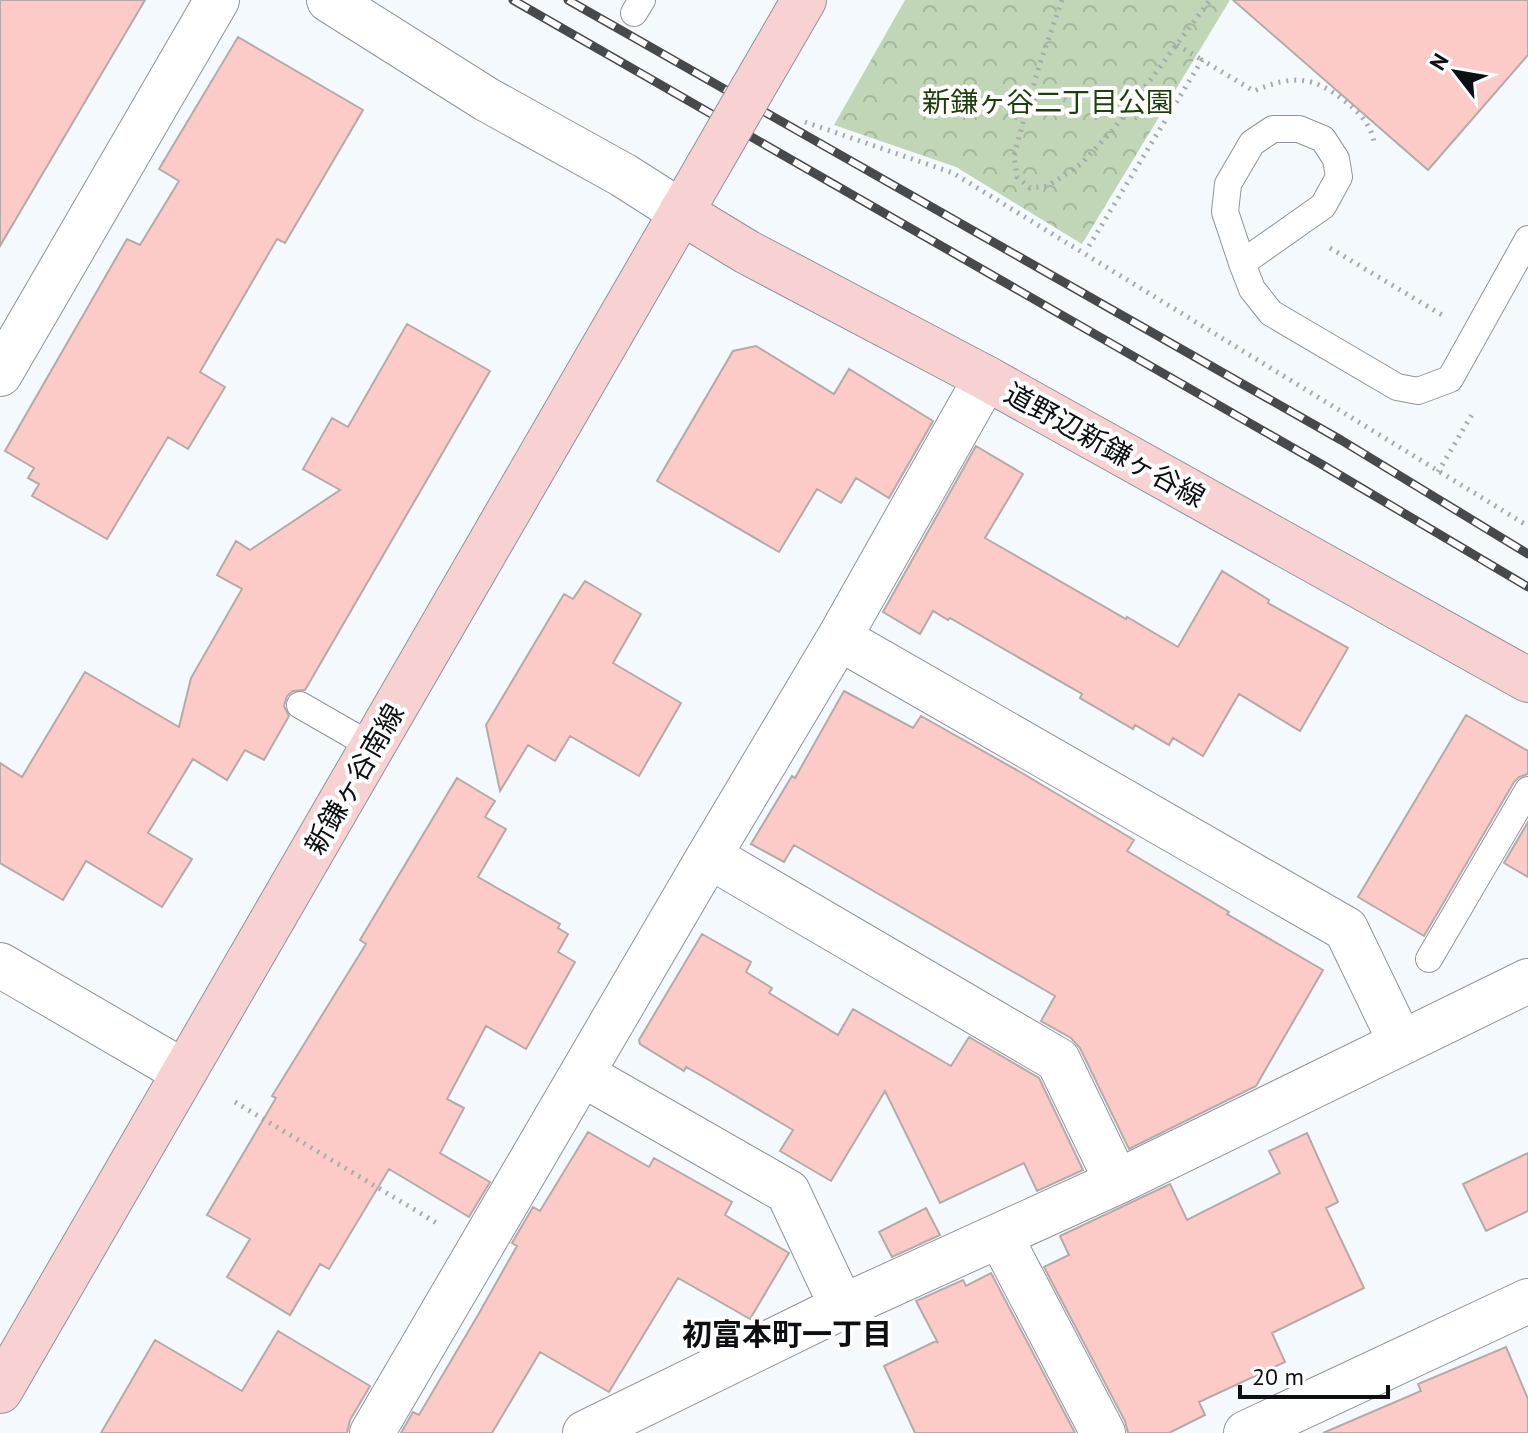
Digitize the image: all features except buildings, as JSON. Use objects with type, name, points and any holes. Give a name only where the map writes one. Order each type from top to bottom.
[{"type":"street","points":[[0,374],[217,0]]},
{"type":"street","points":[[329,0],[486,99],[623,175],[681,212]]},
{"type":"street","name":"新鎌ヶ谷南線","points":[[0,1391],[804,0]]},
{"type":"street","name":"道野辺新鎌ヶ谷線","points":[[681,212],[747,252],[986,378],[1528,680]]},
{"type":"street","points":[[372,1433],[839,638],[986,378]]},
{"type":"street","points":[[839,638],[1346,929],[1400,1041]]},
{"type":"street","points":[[709,856],[1058,1060],[1117,1182]]},
{"type":"street","points":[[0,965],[184,1072]]},
{"type":"street","points":[[585,1433],[842,1307],[1117,1182],[1528,981]]},
{"type":"street","points":[[582,1074],[788,1192],[842,1307]]},
{"type":"street","points":[[1000,1236],[1103,1433]]},
{"type":"street","points":[[1246,1433],[1304,1420],[1524,1316]]},
{"type":"lane","points":[[1242,263],[1323,206],[1339,177],[1336,159],[1323,139],[1299,129],[1273,129],[1252,143],[1228,184],[1225,212],[1242,263],[1252,289],[1271,313],[1397,387],[1418,391],[1450,379],[1528,239]]},
{"type":"lane","points":[[300,705],[373,747]]},
{"type":"lane","points":[[1429,959],[1528,790]]},
{"type":"path","points":[[1062,0],[1039,66],[1014,155],[1017,177],[1030,188],[1048,186],[1081,164],[1112,131],[1210,0]]},
{"type":"path","points":[[1177,45],[1202,60]]},
{"type":"path","points":[[805,122],[953,173],[1528,526]]},
{"type":"path","points":[[235,1102],[479,1249]]},
{"type":"green space","name":"新鎌ヶ谷二丁目公園","points":[[905,0],[1230,0],[1082,244],[956,167],[834,125]]},
{"type":"railway","points":[[513,0],[1321,464],[1528,587]]},
{"type":"railway","points":[[568,0],[1341,440],[1528,554]]},
{"type":"district","name":"初富本町一丁目","points":[[787,1335]]}]
